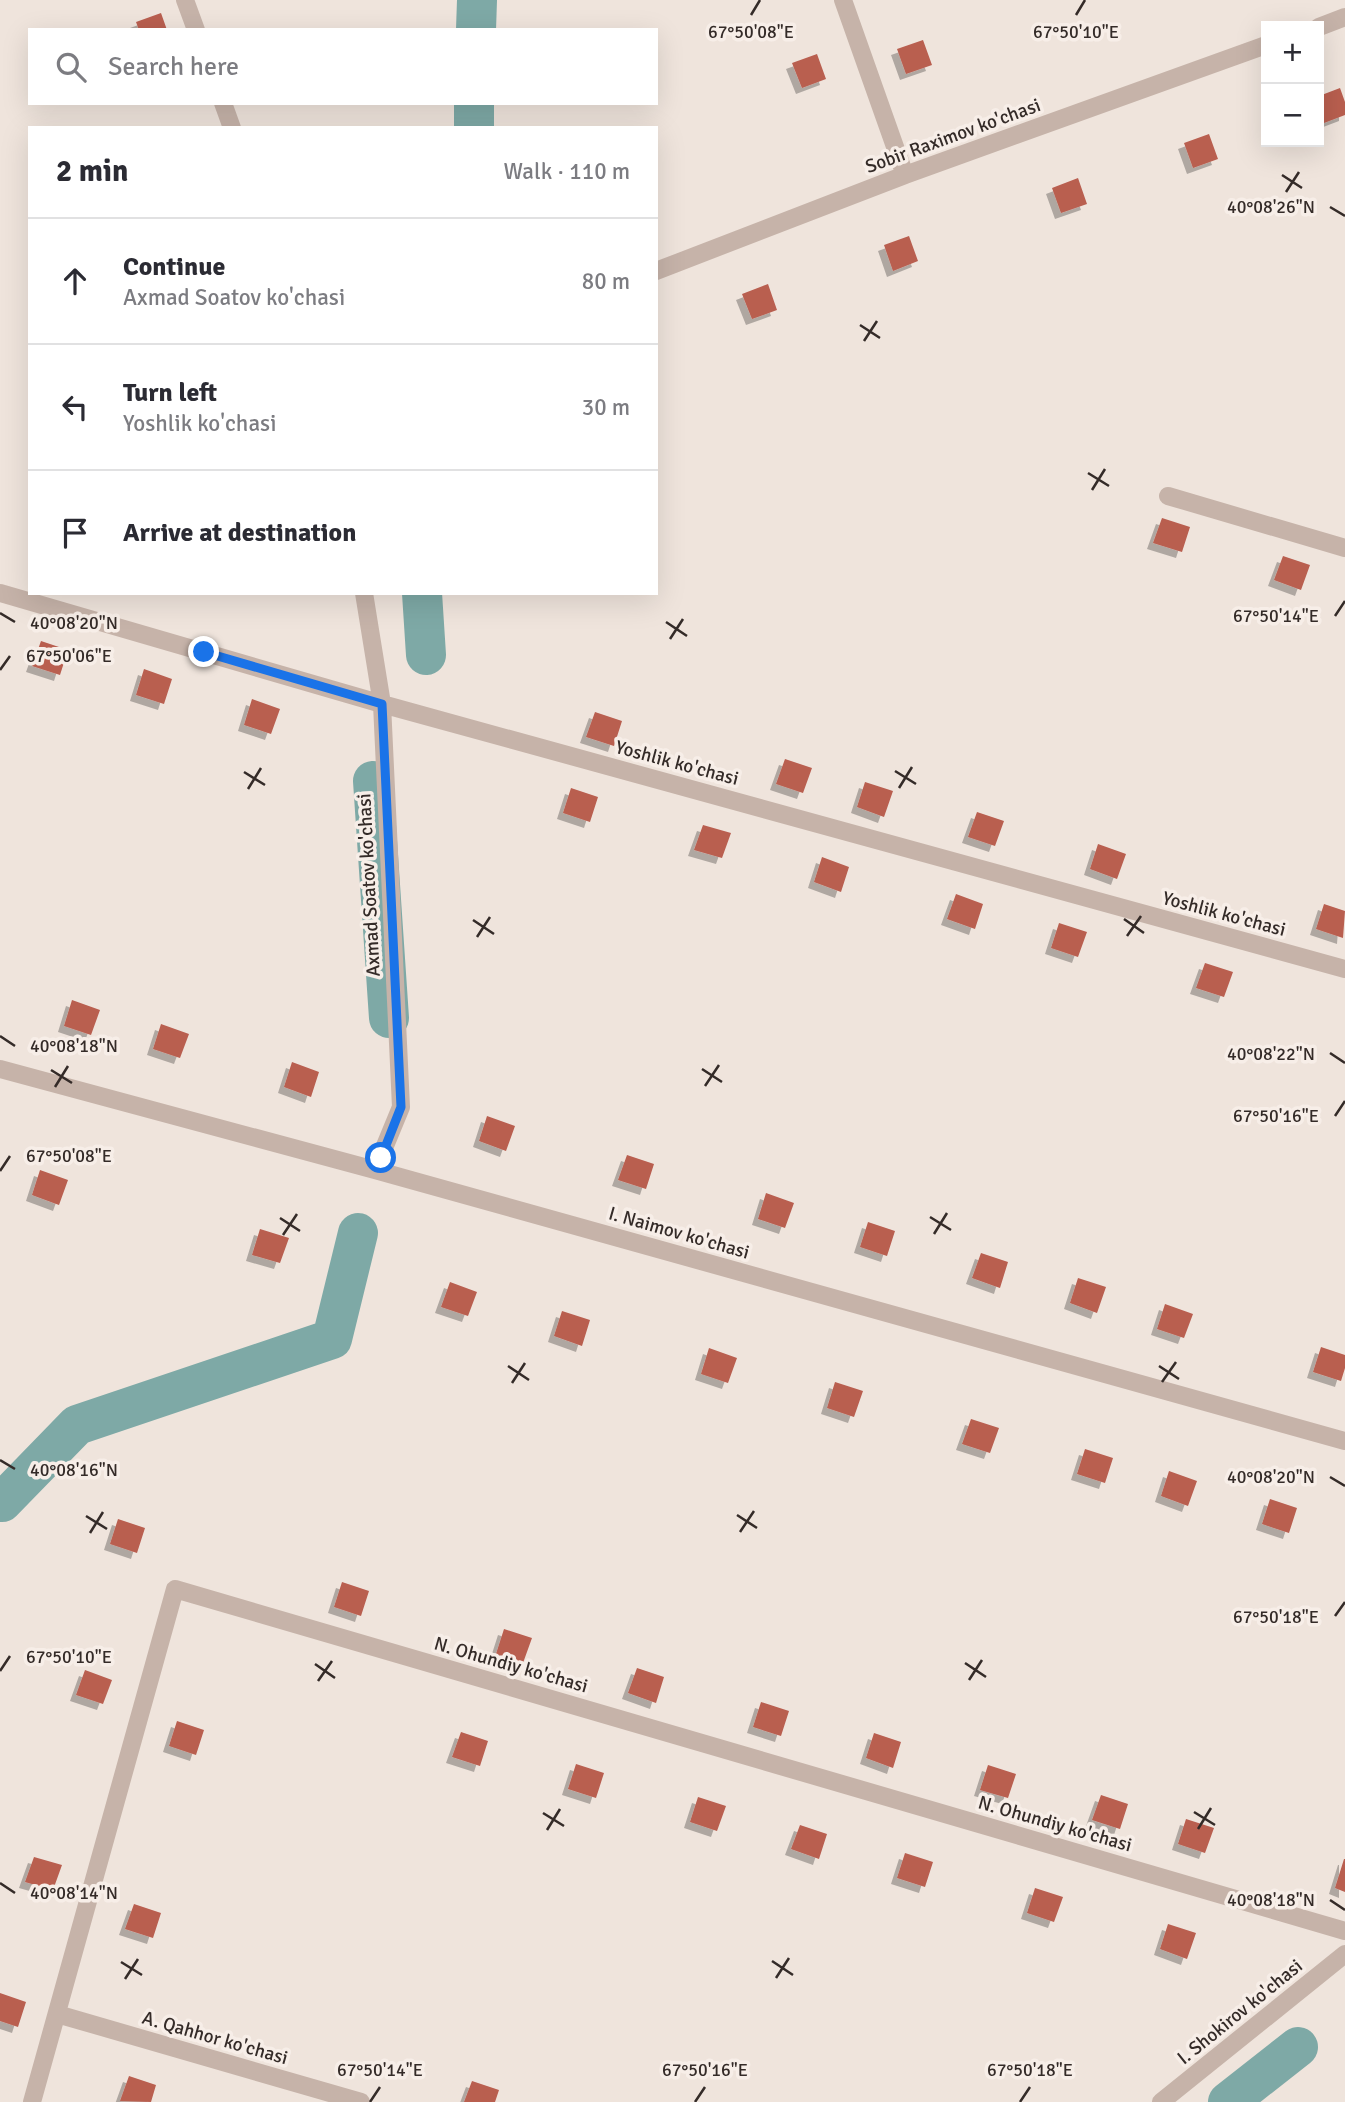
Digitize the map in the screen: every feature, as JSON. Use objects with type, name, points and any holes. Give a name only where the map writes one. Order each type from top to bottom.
[{"type":"street","points":[[185,0],[195,28]]},
{"type":"street","points":[[843,0],[905,175]]},
{"type":"street","points":[[1324,25],[1345,17]]},
{"type":"street","name":"Sobir Raximov ko'chasi","points":[[658,270],[905,175],[1261,48]]},
{"type":"street","points":[[224,105],[231,126]]},
{"type":"street","points":[[1168,496],[1345,548]]},
{"type":"street","name":"Yoshlik ko'chasi","points":[[0,593],[382,704],[1345,969]]},
{"type":"street","name":"Axmad Soatov ko'chasi","points":[[364,595],[382,704],[401,1107],[375,1170]]},
{"type":"street","name":"I. Naimov ko'chasi","points":[[0,1069],[375,1170],[1345,1441]]},
{"type":"street","name":"N. Ohundiy ko'chasi","points":[[32,2102],[175,1590],[1345,1931]]},
{"type":"street","name":"I. Shokirov ko'chasi","points":[[1161,2102],[1345,1954]]},
{"type":"street","name":"A. Qahhor ko'chasi","points":[[57,2014],[361,2102]]},
{"type":"building","points":[[161,13],[166,28],[138,28],[136,22]]},
{"type":"building","points":[[923,40],[932,65],[906,74],[897,49]]},
{"type":"building","points":[[817,54],[826,79],[802,88],[792,63]]},
{"type":"building","points":[[1340,88],[1345,102],[1345,115],[1324,123],[1324,94]]},
{"type":"building","points":[[1209,134],[1218,159],[1193,168],[1184,143]]},
{"type":"building","points":[[1078,178],[1087,204],[1061,213],[1052,188]]},
{"type":"building","points":[[909,236],[918,261],[893,271],[884,245]]},
{"type":"building","points":[[768,284],[777,310],[752,319],[742,294]]},
{"type":"building","points":[[1162,518],[1190,527],[1182,552],[1153,543]]},
{"type":"building","points":[[1283,556],[1310,565],[1301,590],[1274,580]]},
{"type":"building","points":[[41,641],[68,650],[60,675],[32,666]]},
{"type":"building","points":[[144,669],[172,679],[164,704],[136,695]]},
{"type":"building","points":[[252,699],[280,709],[271,734],[244,725]]},
{"type":"building","points":[[595,712],[622,721],[614,746],[586,737]]},
{"type":"building","points":[[785,759],[812,768],[803,793],[776,784]]},
{"type":"building","points":[[865,782],[893,791],[884,817],[857,807]]},
{"type":"building","points":[[571,788],[598,797],[590,822],[563,813]]},
{"type":"building","points":[[977,812],[1004,821],[995,846],[968,837]]},
{"type":"building","points":[[703,825],[731,833],[722,858],[694,850]]},
{"type":"building","points":[[1098,844],[1126,854],[1117,879],[1090,869]]},
{"type":"building","points":[[822,857],[849,867],[841,892],[814,882]]},
{"type":"building","points":[[956,894],[983,904],[975,929],[947,919]]},
{"type":"building","points":[[1324,904],[1345,911],[1343,938],[1316,929]]},
{"type":"building","points":[[1059,923],[1087,932],[1078,957],[1051,948]]},
{"type":"building","points":[[1205,963],[1233,972],[1224,997],[1196,988]]},
{"type":"building","points":[[72,1000],[100,1010],[91,1035],[64,1026]]},
{"type":"building","points":[[161,1024],[189,1034],[180,1058],[153,1049]]},
{"type":"building","points":[[292,1062],[319,1072],[311,1097],[284,1087]]},
{"type":"building","points":[[487,1116],[515,1126],[506,1151],[479,1141]]},
{"type":"building","points":[[627,1155],[654,1164],[646,1189],[618,1180]]},
{"type":"building","points":[[40,1170],[68,1180],[59,1205],[32,1195]]},
{"type":"building","points":[[766,1193],[794,1203],[785,1228],[758,1219]]},
{"type":"building","points":[[868,1222],[895,1231],[887,1256],[860,1247]]},
{"type":"building","points":[[260,1229],[289,1238],[280,1263],[252,1255]]},
{"type":"building","points":[[981,1253],[1008,1262],[1000,1288],[972,1278]]},
{"type":"building","points":[[1078,1278],[1106,1287],[1097,1313],[1070,1303]]},
{"type":"building","points":[[450,1282],[477,1292],[468,1316],[441,1307]]},
{"type":"building","points":[[1165,1304],[1193,1314],[1184,1338],[1157,1329]]},
{"type":"building","points":[[562,1311],[590,1320],[582,1346],[554,1336]]},
{"type":"building","points":[[1321,1347],[1345,1355],[1341,1381],[1313,1372]]},
{"type":"building","points":[[709,1348],[737,1358],[728,1383],[701,1374]]},
{"type":"building","points":[[835,1382],[863,1391],[854,1417],[827,1408]]},
{"type":"building","points":[[971,1419],[999,1428],[990,1453],[962,1444]]},
{"type":"building","points":[[1085,1449],[1113,1458],[1105,1483],[1077,1474]]},
{"type":"building","points":[[1169,1471],[1197,1481],[1188,1506],[1161,1496]]},
{"type":"building","points":[[1270,1499],[1297,1508],[1289,1533],[1262,1524]]},
{"type":"building","points":[[118,1519],[145,1528],[137,1553],[110,1544]]},
{"type":"building","points":[[342,1582],[369,1591],[361,1616],[334,1607]]},
{"type":"building","points":[[504,1629],[532,1638],[523,1663],[496,1654]]},
{"type":"building","points":[[637,1668],[664,1677],[656,1703],[628,1693]]},
{"type":"building","points":[[85,1670],[112,1680],[103,1704],[76,1695]]},
{"type":"building","points":[[761,1702],[789,1711],[781,1736],[753,1727]]},
{"type":"building","points":[[177,1721],[204,1730],[196,1755],[169,1746]]},
{"type":"building","points":[[461,1732],[488,1741],[480,1766],[452,1757]]},
{"type":"building","points":[[874,1733],[901,1742],[893,1768],[866,1758]]},
{"type":"building","points":[[576,1764],[604,1773],[596,1798],[568,1789]]},
{"type":"building","points":[[988,1765],[1016,1774],[1008,1798],[980,1790]]},
{"type":"building","points":[[1101,1795],[1128,1804],[1120,1829],[1092,1820]]},
{"type":"building","points":[[698,1797],[726,1806],[717,1831],[690,1822]]},
{"type":"building","points":[[1186,1819],[1214,1828],[1205,1853],[1178,1844]]},
{"type":"building","points":[[800,1825],[827,1834],[819,1859],[791,1849]]},
{"type":"building","points":[[905,1853],[933,1862],[925,1887],[897,1878]]},
{"type":"building","points":[[34,1857],[62,1865],[53,1890],[25,1882]]},
{"type":"building","points":[[1345,1859],[1345,1892],[1335,1888]]},
{"type":"building","points":[[1035,1888],[1063,1897],[1054,1922],[1027,1913]]},
{"type":"building","points":[[134,1904],[161,1913],[153,1938],[125,1929]]},
{"type":"building","points":[[1168,1924],[1196,1933],[1187,1959],[1160,1949]]},
{"type":"building","points":[[0,1993],[26,2002],[18,2027],[0,2021]]},
{"type":"building","points":[[129,2076],[156,2085],[151,2102],[120,2101]]},
{"type":"building","points":[[472,2081],[499,2090],[495,2102],[464,2102]]},
{"type":"waterway","points":[[476,28],[477,0]]},
{"type":"waterway","points":[[474,105],[474,126]]},
{"type":"waterway","points":[[422,595],[426,655]]},
{"type":"waterway","points":[[373,781],[389,1018]]},
{"type":"waterway","points":[[0,1502],[77,1425],[332,1339],[358,1233]]},
{"type":"waterway","points":[[1228,2102],[1298,2047]]},
{"type":"route","points":[[204,652],[382,704],[401,1107],[381,1158]]}]
